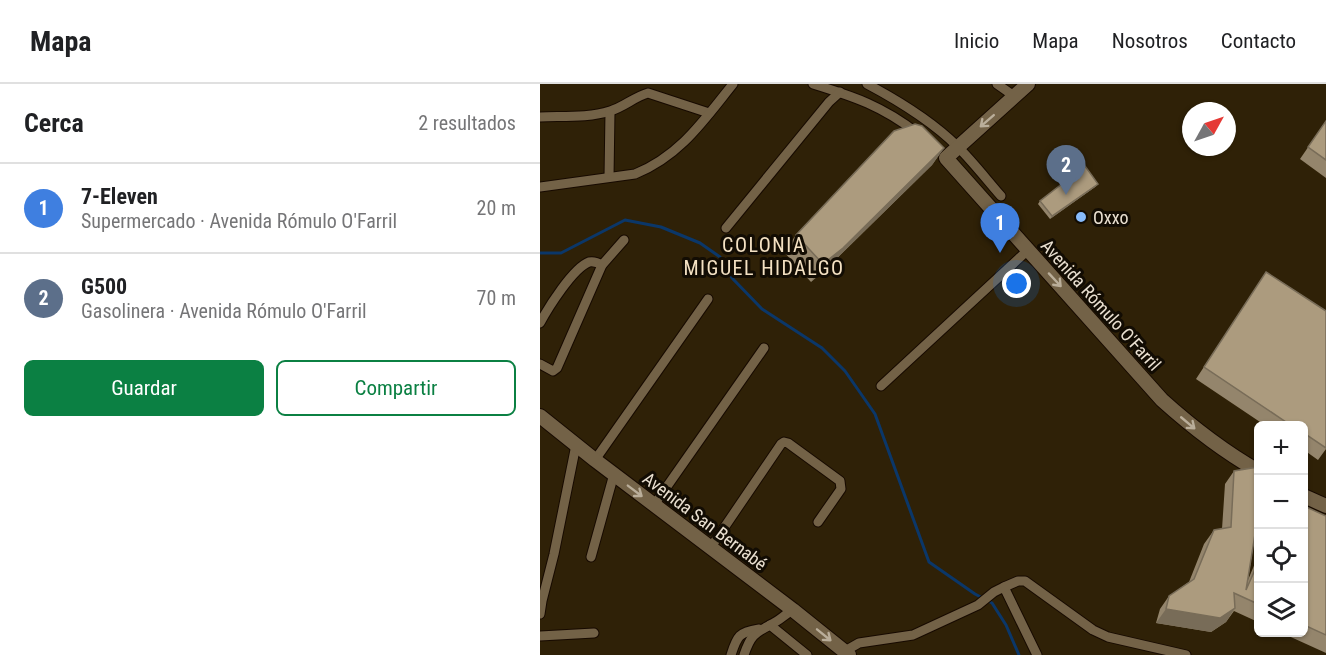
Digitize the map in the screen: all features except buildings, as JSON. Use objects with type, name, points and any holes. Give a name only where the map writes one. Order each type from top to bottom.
[{"type":"street","points":[[540,187],[635,174],[648,169],[677,150],[733,84]]},
{"type":"street","points":[[813,84],[874,105],[900,120],[926,140]]},
{"type":"street","points":[[867,84],[889,95],[929,122],[958,147],[1001,196]]},
{"type":"street","points":[[997,84],[1014,96]]},
{"type":"street","points":[[958,147],[1028,84]]},
{"type":"street","points":[[726,228],[840,92]]},
{"type":"street","points":[[540,117],[610,111],[648,93],[709,113]]},
{"type":"street","points":[[609,177],[610,111]]},
{"type":"street","name":"Avenida Rómulo O'Farril","points":[[958,147],[943,156],[1162,400],[1190,425],[1254,468]]},
{"type":"street","points":[[540,364],[553,371],[557,368],[602,265],[624,240]]},
{"type":"street","points":[[881,386],[1028,250]]},
{"type":"street","points":[[540,323],[557,296],[583,265],[595,261],[602,265]]},
{"type":"street","points":[[595,460],[708,299]]},
{"type":"street","points":[[654,505],[764,348]]},
{"type":"street","name":"Avenida San Bernabé","points":[[540,416],[793,609],[847,653]]},
{"type":"street","points":[[711,548],[784,442],[842,484],[841,489],[818,522]]},
{"type":"street","points":[[540,614],[576,445]]},
{"type":"street","points":[[591,557],[614,474]]},
{"type":"street","points":[[1308,498],[1326,506]]},
{"type":"street","points":[[847,653],[859,643],[913,635],[978,605],[1004,587],[1018,581],[1025,581],[1093,630],[1108,637],[1186,655]]},
{"type":"street","points":[[1004,587],[1037,655]]},
{"type":"street","points":[[744,655],[752,636],[793,609]]},
{"type":"street","points":[[731,655],[740,635],[766,627],[807,655]]},
{"type":"street","points":[[540,636],[594,633]]},
{"type":"waterway","points":[[540,253],[561,253],[625,220],[661,227],[700,243],[720,257],[732,278],[762,309],[822,348],[845,371],[875,414],[929,562],[992,603],[1006,625],[1019,655]]},
{"type":"place","name":"G500","points":[[1066,195]]},
{"type":"place","name":"Oxxo","points":[[1081,217]]},
{"type":"place","name":"7-Eleven","points":[[1000,253]]},
{"type":"district","name":"COLONIA MIGUEL HIDALGO","points":[[764,256]]}]
